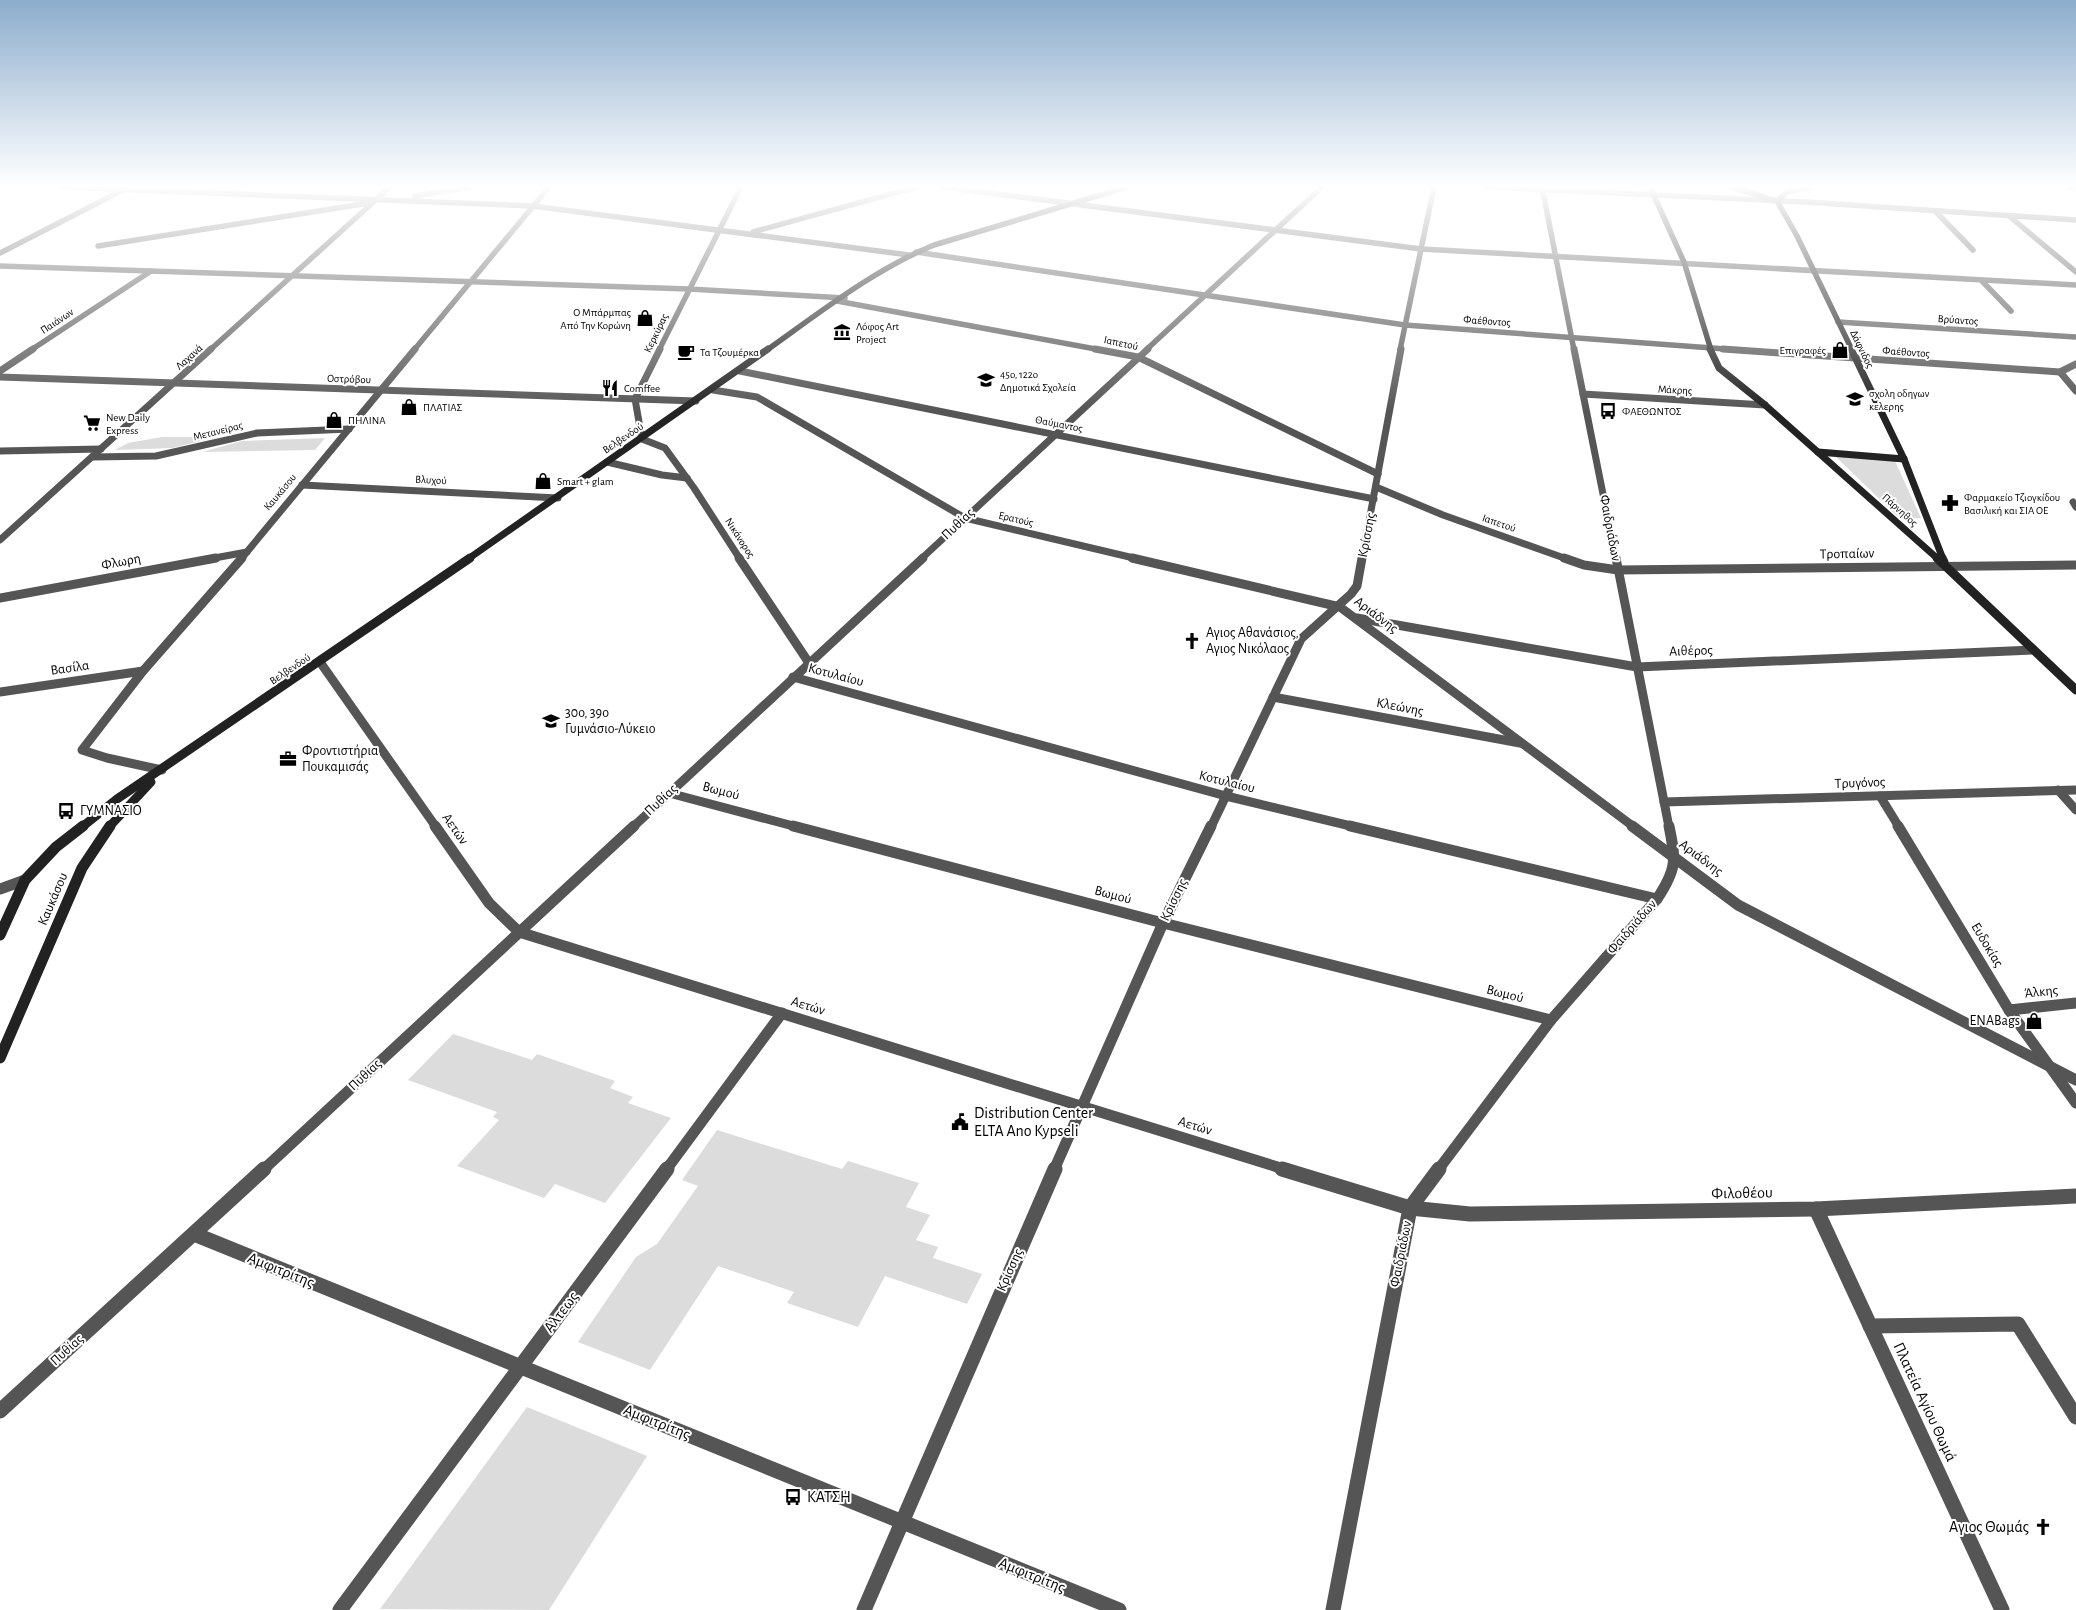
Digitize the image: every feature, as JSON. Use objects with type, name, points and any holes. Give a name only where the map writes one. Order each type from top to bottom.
[{"type":"street","name":"Λαχανά","points":[[0,540],[308,262]]},
{"type":"street","name":"Καυκάσου","points":[[162,770],[107,758],[82,750],[144,671],[247,552],[487,262]]},
{"type":"street","name":"Κερκύρας","points":[[635,399],[703,262]]},
{"type":"street","name":"Βελβενδού","points":[[162,770],[558,498],[838,301],[899,262]]},
{"type":"street","name":"Φαέθοντος","points":[[976,262],[1405,325],[1856,359],[2060,372]]},
{"type":"street","name":"Πυθίας","points":[[0,1411],[194,1234],[1241,262]]},
{"type":"street","name":"Κρίσσης","points":[[864,1610],[999,1296],[1163,923],[1301,639],[1314,626],[1340,607],[1357,586],[1418,262]]},
{"type":"street","name":"Φαιδριάδων","points":[[1333,1610],[1410,1208],[1550,1020],[1657,899],[1670,880],[1675,857],[1557,262]]},
{"type":"street","name":"Πάρνηθος","points":[[1684,262],[1710,348],[1719,368],[1765,405],[1945,565],[2076,690]]},
{"type":"street","points":[[1686,262],[2076,285]]},
{"type":"street","name":"Δάφνιδος","points":[[1809,262],[1904,459],[1945,565]]},
{"type":"street","points":[[2064,262],[2076,272]]},
{"type":"street","points":[[0,266],[689,290],[845,298]]},
{"type":"street","name":"Παιάνων","points":[[0,371],[150,271]]},
{"type":"street","points":[[1981,280],[2011,311]]},
{"type":"street","name":"Ιαπετού","points":[[838,301],[1138,357],[1378,474]]},
{"type":"street","name":"Βρύαντος","points":[[1838,322],[2076,338]]},
{"type":"street","points":[[2076,364],[2060,372],[2076,391]]},
{"type":"street","name":"Θαύμαντος","points":[[740,371],[1054,435],[1375,493]]},
{"type":"street","name":"Οστρόβου","points":[[0,377],[696,401]]},
{"type":"street","name":"Ερατούς","points":[[713,390],[757,397],[965,518],[1340,607]]},
{"type":"street","name":"Μάκρης","points":[[1583,394],[1765,405]]},
{"type":"street","points":[[635,399],[642,439]]},
{"type":"street","name":"Μετανείρας","points":[[92,457],[156,456],[257,433],[349,429]]},
{"type":"street","name":"Νικάνορος","points":[[642,439],[665,448],[687,478],[809,662]]},
{"type":"street","points":[[0,451],[101,449]]},
{"type":"street","points":[[1818,452],[1904,459]]},
{"type":"street","points":[[607,462],[662,475],[687,478]]},
{"type":"street","name":"Βλυχού","points":[[302,485],[558,498]]},
{"type":"street","name":"Ιαπετού","points":[[1375,493],[1584,565],[1618,570]]},
{"type":"street","name":"Φλωρη","points":[[0,598],[247,552]]},
{"type":"street","name":"Τροπαίων","points":[[1618,570],[2076,565]]},
{"type":"street","name":"Αριάδνης","points":[[1340,607],[1738,905],[2076,1080]]},
{"type":"street","name":"Αιθέρος","points":[[1354,617],[1637,667],[2033,650]]},
{"type":"street","name":"Αετών","points":[[320,662],[489,903],[519,932],[1410,1208]]},
{"type":"street","name":"Βασίλα","points":[[0,692],[144,671]]},
{"type":"street","name":"Κοτυλαίου","points":[[793,678],[1226,796],[1657,899]]},
{"type":"street","name":"Κλεώνης","points":[[1273,697],[1523,744]]},
{"type":"street","name":"Καυκάσου","points":[[0,935],[25,880],[56,848],[80,827],[162,770]]},
{"type":"street","name":"Καυκάσου","points":[[0,1058],[82,868],[109,827],[162,770]]},
{"type":"street","points":[[2058,790],[2076,810]]},
{"type":"street","name":"Τρυγόνος","points":[[1664,802],[2076,790]]},
{"type":"street","name":"Βωμού","points":[[669,793],[1163,923],[1550,1020]]},
{"type":"street","name":"Ευδοκίας","points":[[1880,796],[2009,1010],[2076,1103]]},
{"type":"street","points":[[0,889],[25,880]]},
{"type":"street","name":"Άλκης","points":[[2009,1010],[2076,1004]]},
{"type":"street","name":"Αλτεως","points":[[340,1610],[782,1014]]},
{"type":"street","name":"Φιλοθέου","points":[[1410,1208],[1470,1214],[1816,1209],[2076,1196]]},
{"type":"street","name":"Πλατεία Αγίου Θωμά","points":[[1816,1209],[2002,1610]]},
{"type":"street","name":"Αμφιτρίτης","points":[[194,1234],[1119,1610]]},
{"type":"street","points":[[1870,1326],[2018,1324],[2076,1417]]},
{"type":"shaded area","points":[[162,437],[217,437],[172,448],[115,450],[128,443]]},
{"type":"shaded area","points":[[325,438],[315,450],[202,452],[242,441]]},
{"type":"shaded area","points":[[1834,455],[1895,461],[1921,518],[1907,519],[1896,515]]},
{"type":"shaded area","points":[[453,1034],[532,1060],[537,1054],[615,1081],[610,1088],[633,1097],[628,1103],[671,1118],[605,1203],[555,1184],[544,1198],[457,1166],[499,1120],[493,1117],[497,1112],[408,1080]]},
{"type":"shaded area","points":[[717,1130],[842,1169],[848,1161],[919,1183],[906,1207],[930,1215],[916,1240],[938,1247],[933,1258],[982,1274],[967,1304],[885,1276],[858,1327],[787,1303],[794,1292],[718,1266],[650,1370],[578,1342],[636,1257],[657,1244],[698,1186],[682,1180]]},
{"type":"shaded area","points":[[527,1407],[647,1456],[549,1610],[380,1609]]},
{"type":"place","name":"Ο Μπάρμπας Από Την Κορώνη","points":[[645,318]]},
{"type":"place","name":"Λόφος Art Project","points":[[842,332]]},
{"type":"place","name":"Επιγραφές","points":[[1840,350]]},
{"type":"place","name":"Τα Τζουμέρκα","points":[[686,352]]},
{"type":"place","name":"45ο, 122ο Δημοτικά Σχολεία","points":[[986,380]]},
{"type":"place","name":"Comffee","points":[[610,388]]},
{"type":"place","name":"σχολη οδηγων κελερης","points":[[1855,399]]},
{"type":"place","name":"ΠΛΑΤΙΑΣ","points":[[409,407]]},
{"type":"place","name":"ΦΑΕΘΩΝΤΟΣ","points":[[1608,411]]},
{"type":"place","name":"ΠΗΛΙΝΑ","points":[[334,420]]},
{"type":"place","name":"New Daily Express","points":[[92,423]]},
{"type":"place","name":"Smart + glam","points":[[543,481]]},
{"type":"place","name":"Φαρμακείο Τζιογκίδου Βασιλική και ΣΙΑ ΟΕ","points":[[1950,503]]},
{"type":"place","name":"Αγιος Αθανάσιος, Αγιος Νικόλαος","points":[[1192,641]]},
{"type":"place","name":"30ο, 39ο Γυμνάσιο-Λύκειο","points":[[551,721]]},
{"type":"place","name":"Φροντιστήρια Πουκαμισάς","points":[[288,759]]},
{"type":"place","name":"ΓΥΜΝΑΣΙΟ","points":[[66,811]]},
{"type":"place","name":"ENABags","points":[[2034,1021]]},
{"type":"place","name":"Distribution Center ELTA Ano Kypseli","points":[[960,1122]]},
{"type":"place","name":"ΚΑΤΣΗ","points":[[793,1497]]},
{"type":"place","name":"Αγιος Θωμάς","points":[[2043,1527]]}]
